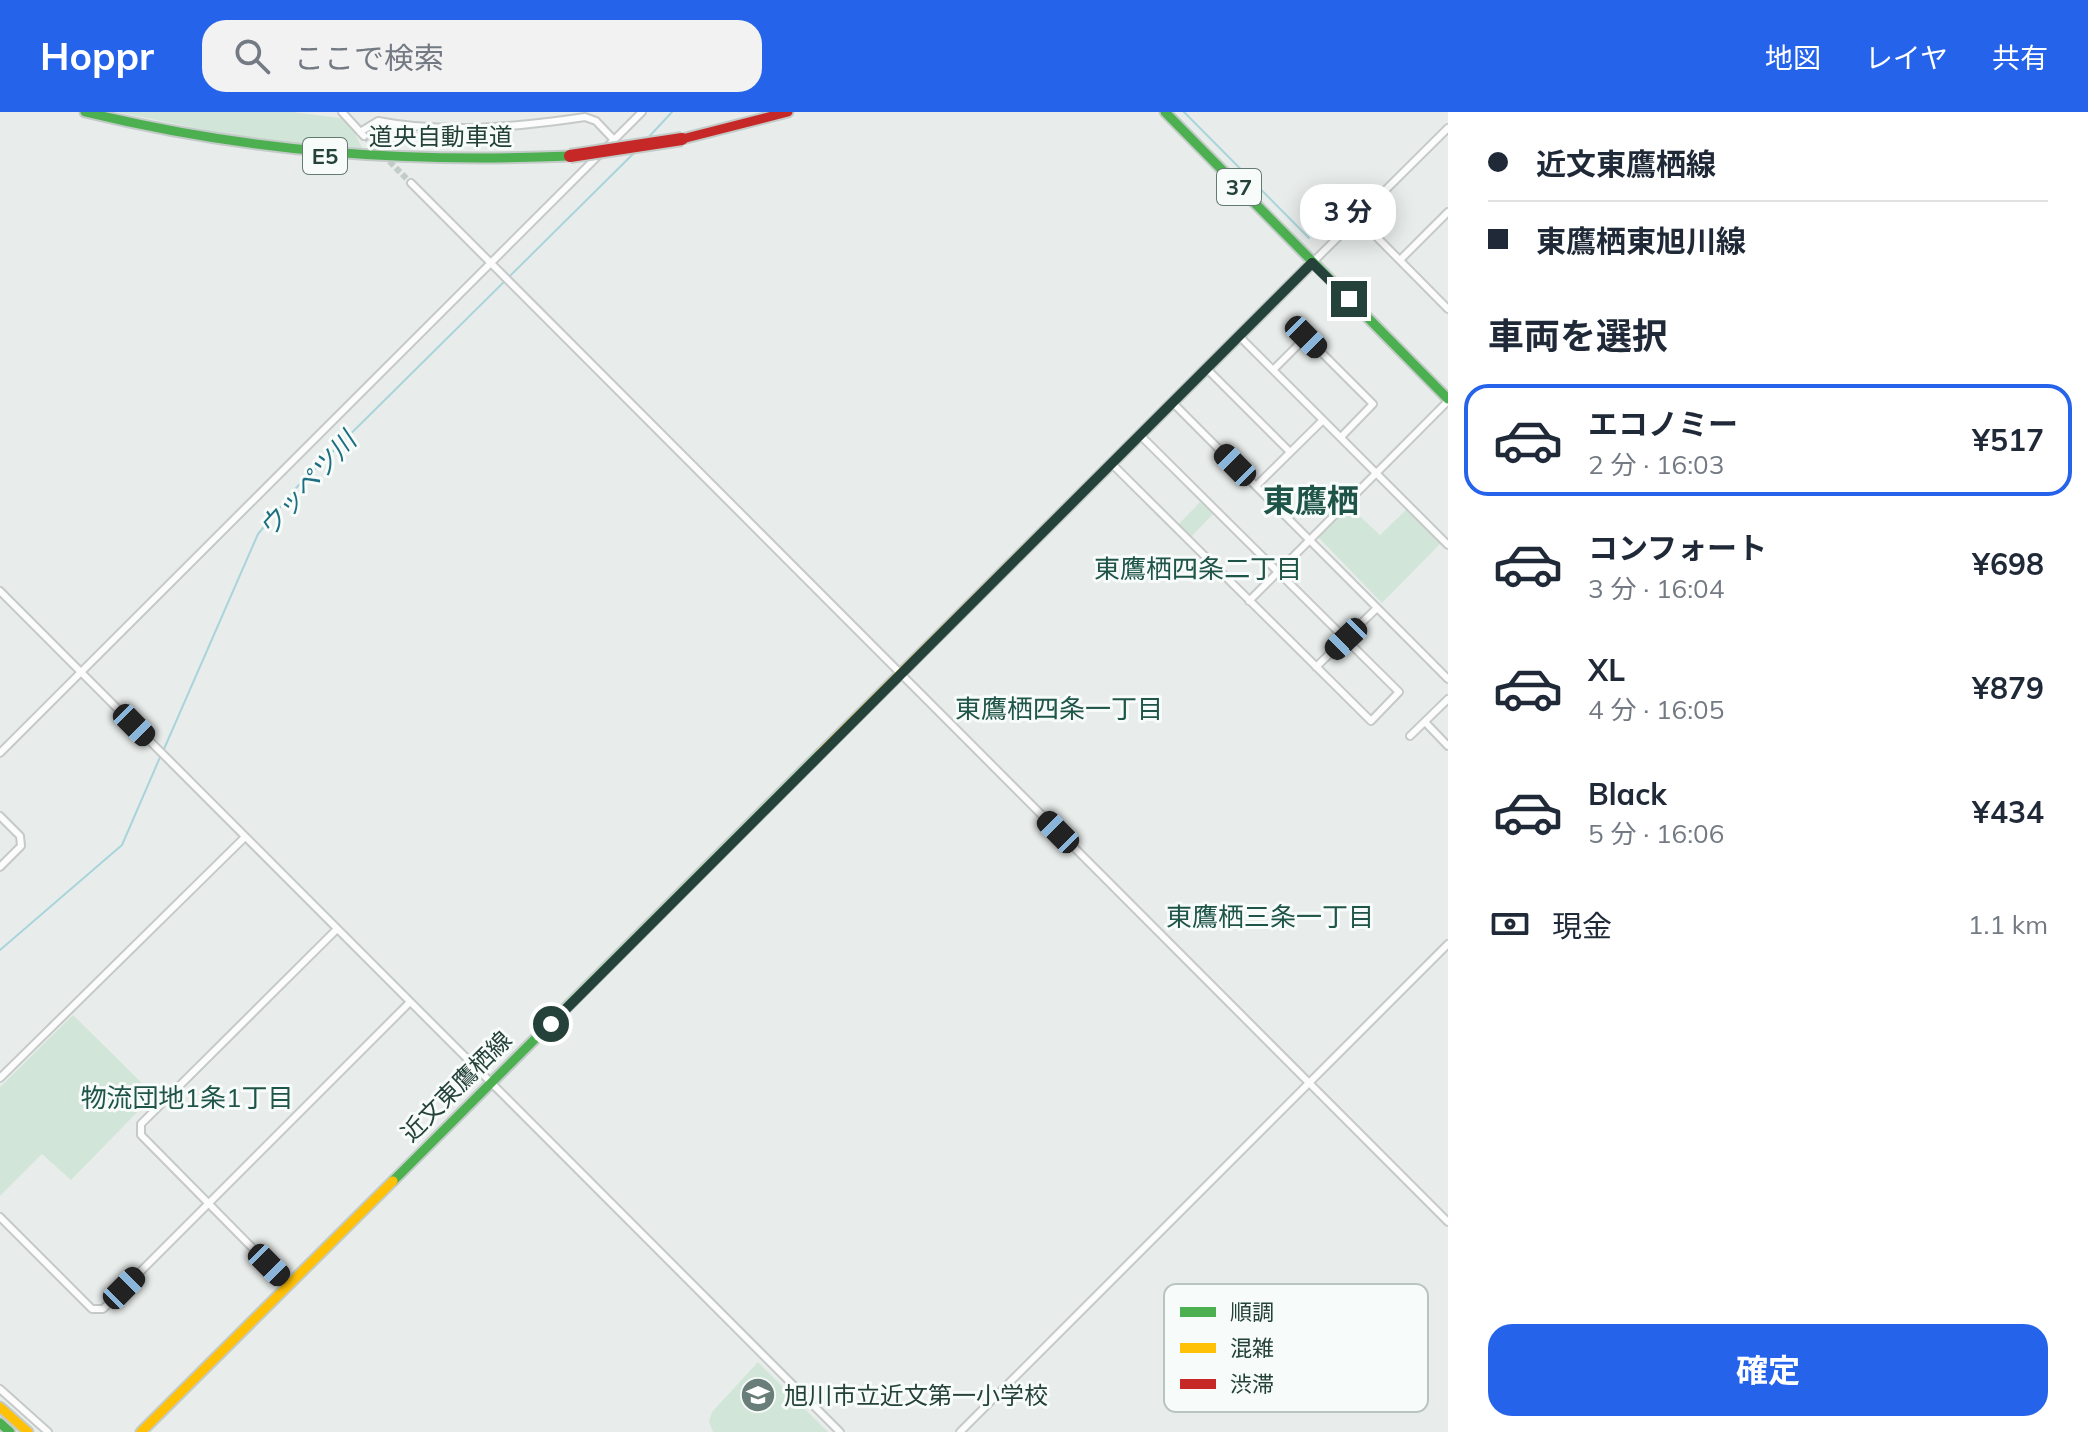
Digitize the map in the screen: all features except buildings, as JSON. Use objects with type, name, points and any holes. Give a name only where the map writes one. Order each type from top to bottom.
[{"type":"main road","name":"道央自動車道","points":[[85,112],[170,134],[270,151],[401,162],[570,156],[682,139],[788,112]]},
{"type":"main road","name":"道央自動車道","points":[[750,124],[779,112]]},
{"type":"main road","name":"37","points":[[1165,112],[1448,400]]},
{"type":"main road","name":"近文東鷹栖線","points":[[141,1432],[1312,263]]},
{"type":"main road","points":[[3,1403],[28,1432]]},
{"type":"main road","points":[[0,1423],[10,1432]]},
{"type":"street","points":[[342,112],[362,134],[378,121],[417,128],[585,117],[596,121],[614,140]]},
{"type":"street","points":[[0,753],[642,112]]},
{"type":"street","points":[[1312,263],[1448,128]]},
{"type":"street","points":[[411,183],[1448,1222]]},
{"type":"street","points":[[1400,260],[1448,212]]},
{"type":"street","points":[[1357,217],[1448,309]]},
{"type":"street","points":[[1442,302],[1448,296]]},
{"type":"street","points":[[1239,336],[1448,545]]},
{"type":"street","points":[[1273,370],[1306,337],[1373,404],[1341,437]]},
{"type":"street","points":[[1207,369],[1290,452]]},
{"type":"street","points":[[1249,601],[1448,400]]},
{"type":"street","points":[[1173,403],[1448,679]]},
{"type":"street","points":[[1256,486],[1323,420]]},
{"type":"street","points":[[1112,464],[1371,721],[1399,692],[1140,435]]},
{"type":"street","points":[[0,591],[840,1432]]},
{"type":"street","points":[[1316,667],[1377,608]]},
{"type":"street","points":[[1410,736],[1448,699]]},
{"type":"street","points":[[1425,722],[1448,746]]},
{"type":"street","points":[[0,816],[20,836],[21,846],[0,867]]},
{"type":"street","points":[[0,1078],[245,837]]},
{"type":"street","points":[[289,1285],[141,1135],[141,1124],[337,929]]},
{"type":"street","points":[[960,1432],[1448,944]]},
{"type":"street","points":[[0,1217],[92,1309],[103,1309],[410,1002]]},
{"type":"street","points":[[0,1389],[3,1403],[48,1432]]},
{"type":"green space","points":[[116,112],[293,112],[348,119],[365,154],[281,145]]},
{"type":"green space","points":[[1200,502],[1213,514],[1190,538],[1178,525]]},
{"type":"green space","points":[[1349,506],[1380,535],[1407,509],[1441,543],[1382,603],[1318,537]]},
{"type":"green space","points":[[73,1015],[154,1095],[71,1180],[42,1154],[0,1196],[0,1087]]},
{"type":"green space","name":"旭川市立近文第一小学校","points":[[758,1362],[828,1432],[713,1432],[709,1422],[712,1412]]},
{"type":"waterway","name":"ウッペツ川","points":[[646,140],[672,112]]},
{"type":"waterway","name":"ウッペツ川","points":[[1184,112],[1309,238]]},
{"type":"waterway","name":"ウッペツ川","points":[[164,749],[258,534],[297,487],[636,151]]},
{"type":"waterway","name":"ウッペツ川","points":[[0,950],[122,845],[161,755]]},
{"type":"tunnel","points":[[364,136],[411,183]]},
{"type":"traffic: fast","points":[[85,112],[206,137],[326,152],[446,158],[570,156]]},
{"type":"traffic: fast","points":[[1165,112],[1448,399]]},
{"type":"traffic: fast","points":[[1104,471],[1312,263]]},
{"type":"traffic: fast","points":[[393,1181],[821,753]]},
{"type":"traffic: fast","points":[[0,1423],[10,1432]]},
{"type":"traffic: slow","points":[[821,753],[1104,471]]},
{"type":"traffic: slow","points":[[141,1432],[393,1181]]},
{"type":"traffic: slow","points":[[0,1407],[28,1432]]},
{"type":"traffic: jam","points":[[682,139],[788,112]]},
{"type":"traffic: jam","points":[[570,156],[682,139]]},
{"type":"place","name":"旭川市立近文第一小学校","points":[[758,1395]]},
{"type":"district","name":"東鷹栖","points":[[1311,500]]},
{"type":"district","name":"東鷹栖四条二丁目","points":[[1198,568]]},
{"type":"district","name":"東鷹栖四条一丁目","points":[[1059,708]]},
{"type":"district","name":"東鷹栖三条一丁目","points":[[1270,916]]},
{"type":"district","name":"物流団地1条1丁目","points":[[187,1097]]},
{"type":"route","points":[[551,1024],[1312,263],[1349,299]]}]
